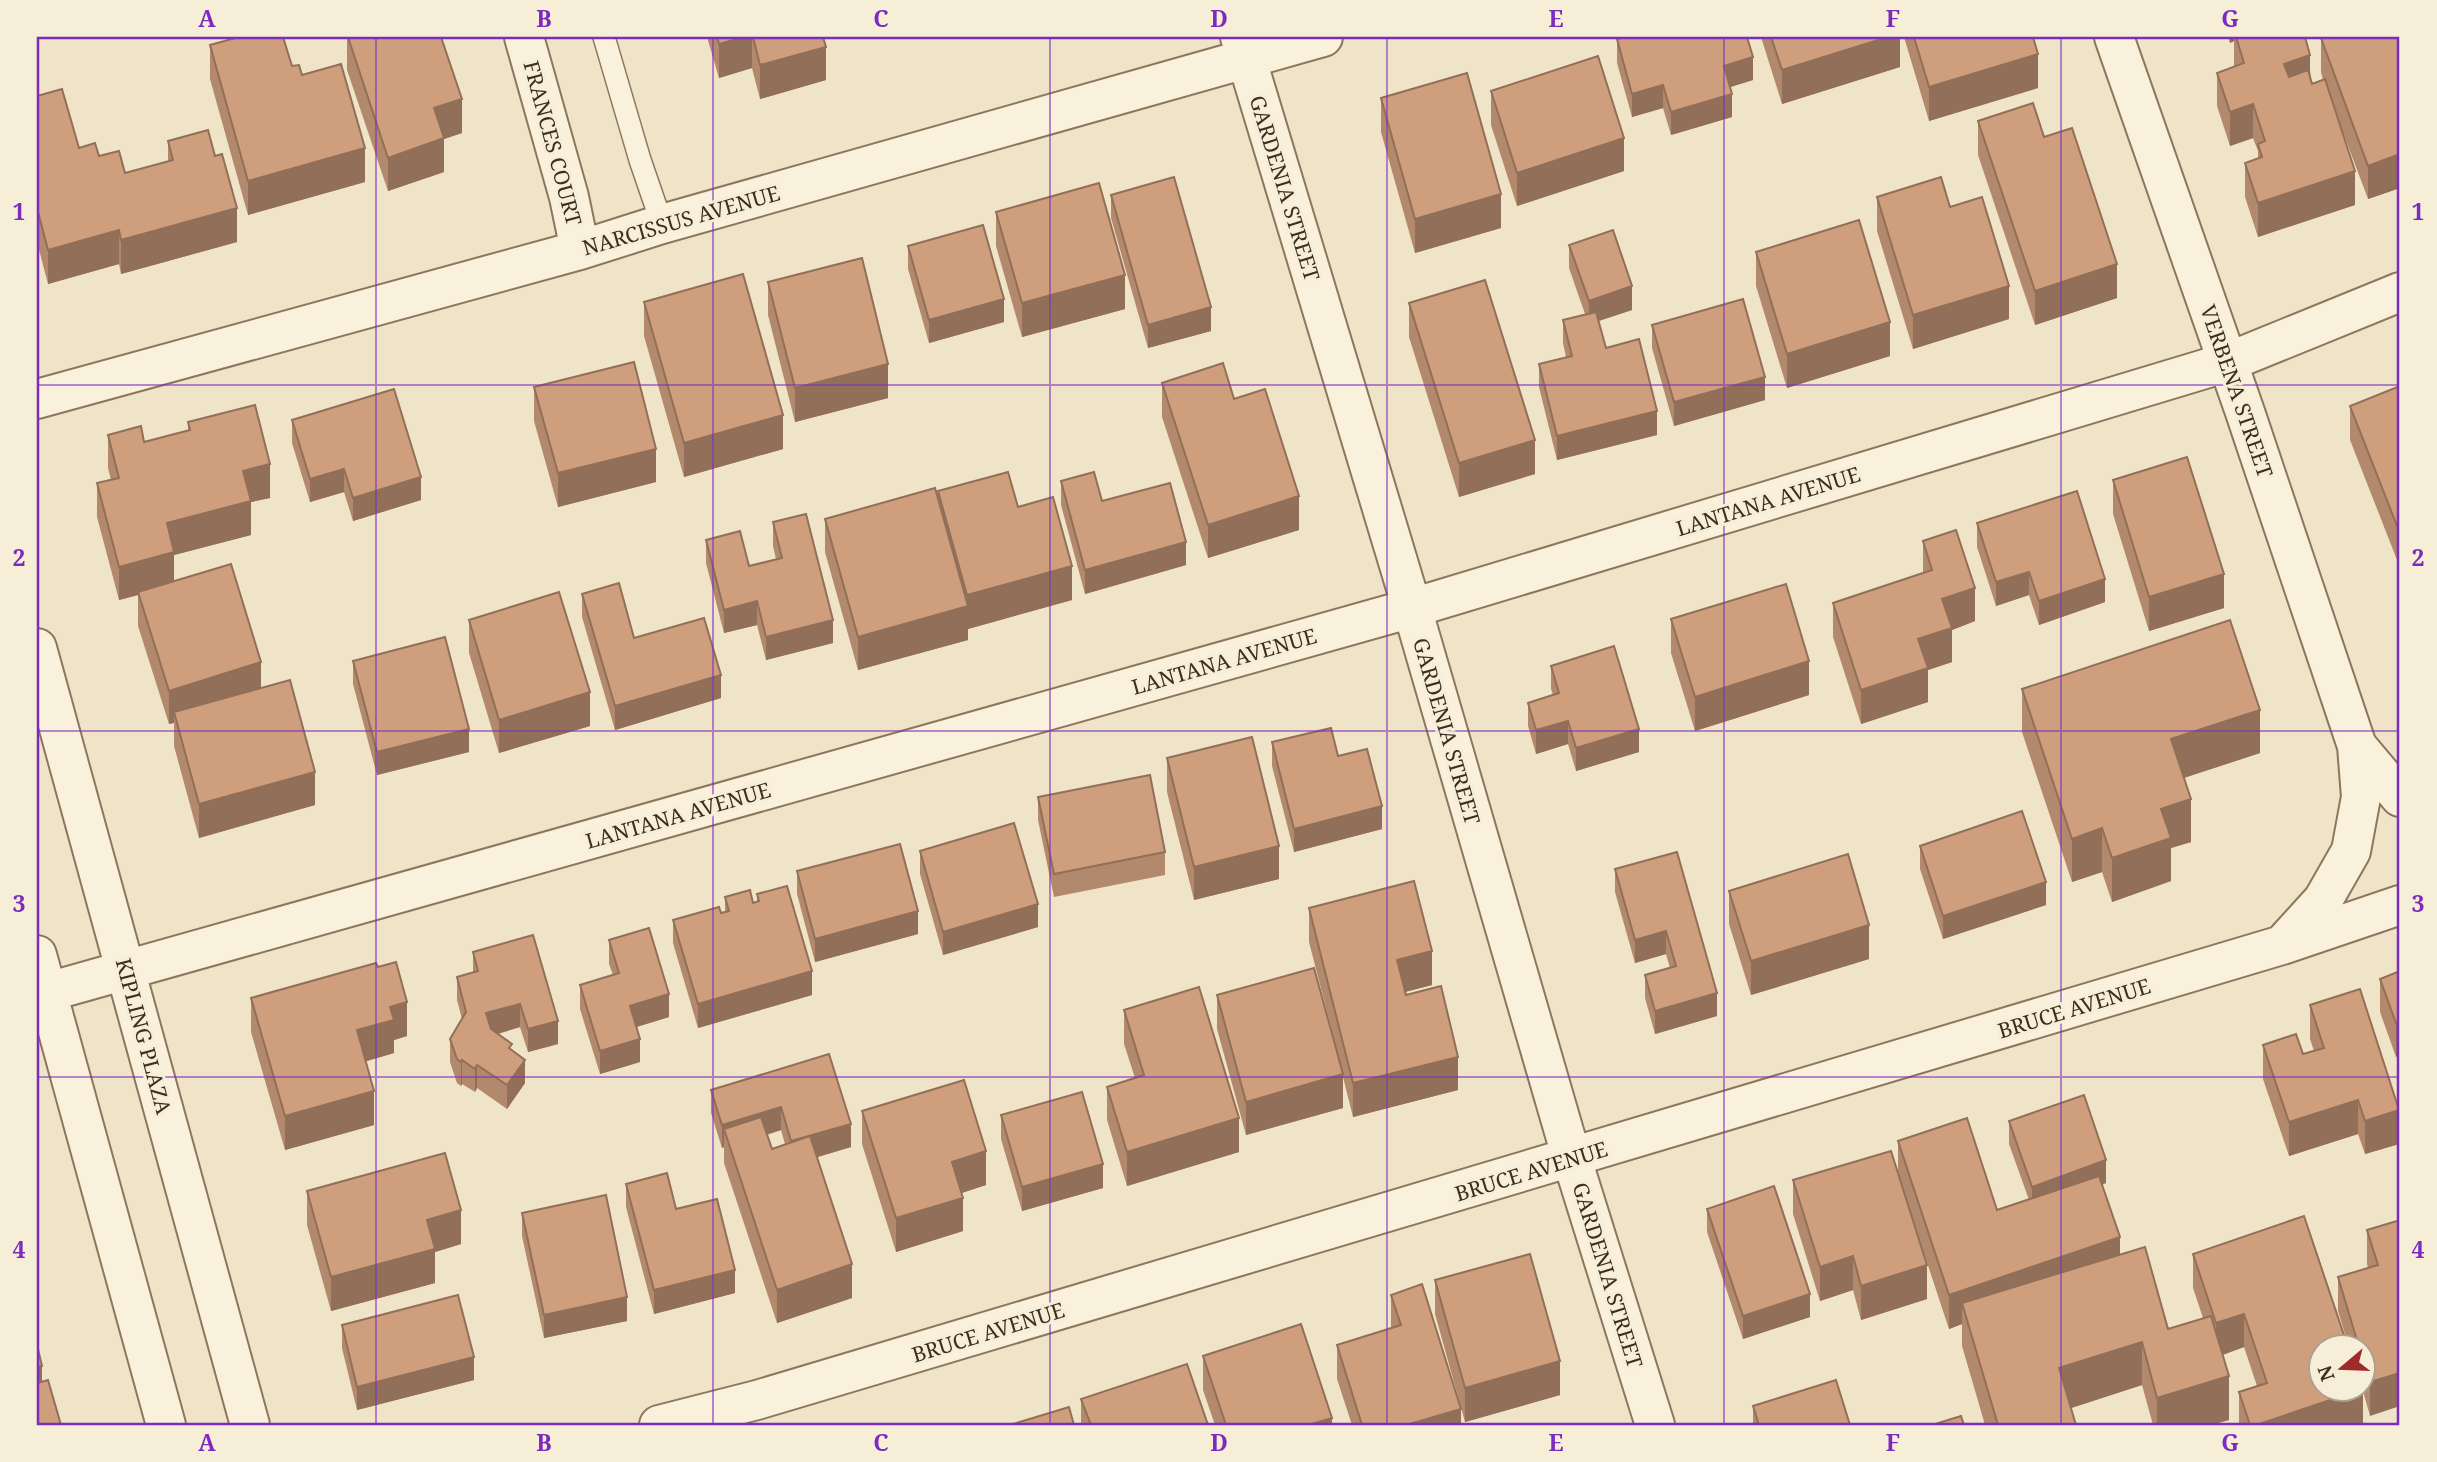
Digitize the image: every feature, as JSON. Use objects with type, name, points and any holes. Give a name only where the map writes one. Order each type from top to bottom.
[{"type":"street","name":"FRANCES COURT","points":[[524,37],[569,197],[580,250]]},
{"type":"street","name":"NARCISSUS AVENUE","points":[[37,399],[580,250],[1244,48],[1323,37]]},
{"type":"street","name":"VERBENA STREET","points":[[2114,37],[2228,362],[2357,746],[2361,797],[2351,851],[2323,900],[2282,945]]},
{"type":"street","name":"GARDENIA STREET","points":[[1244,48],[1412,608],[1572,1159],[1655,1425]]},
{"type":"street","name":"LANTANA AVENUE","points":[[42,993],[1412,608],[2228,362],[2400,292]]},
{"type":"street","name":"KIPLING PLAZA","points":[[37,648],[250,1425]]},
{"type":"street","name":"VERBENA STREET","points":[[2357,746],[2400,797]]},
{"type":"street","name":"BRUCE AVENUE","points":[[659,1425],[759,1413],[1572,1159],[2282,945],[2400,905]]},
{"type":"street","points":[[37,955],[42,993],[166,1425]]},
{"type":"lane","points":[[604,37],[662,224]]},
{"type":"building","points":[[239,37],[283,37],[292,66],[299,65],[302,75],[341,64],[365,148],[248,181],[210,45]]},
{"type":"building","points":[[348,37],[441,37],[462,99],[434,108],[444,138],[388,158]]},
{"type":"building","points":[[717,37],[744,37],[719,44]]},
{"type":"building","points":[[753,37],[823,37],[826,47],[760,65]]},
{"type":"building","points":[[1747,37],[1753,57],[1724,66],[1732,94],[1671,112],[1663,85],[1632,94],[1617,39]]},
{"type":"building","points":[[1771,37],[1888,37],[1782,70]]},
{"type":"building","points":[[1914,37],[2033,37],[2038,54],[1929,87]]},
{"type":"building","points":[[2236,37],[2305,37],[2310,55],[2284,64],[2289,77],[2308,70],[2312,84],[2325,79],[2355,171],[2258,203],[2245,163],[2262,157],[2258,144],[2265,141],[2253,104],[2230,112],[2217,73],[2244,63]]},
{"type":"building","points":[[2400,37],[2400,154],[2368,166],[2321,38]]},
{"type":"building","points":[[1598,56],[1624,138],[1517,173],[1491,91]]},
{"type":"building","points":[[1467,73],[1501,194],[1415,219],[1381,98]]},
{"type":"building","points":[[62,89],[79,148],[95,143],[99,156],[119,151],[125,173],[173,160],[168,141],[208,130],[215,156],[222,154],[237,208],[121,240],[119,230],[48,250],[37,208],[37,96]]},
{"type":"building","points":[[2033,103],[2044,137],[2072,128],[2117,264],[2035,291],[1978,121]]},
{"type":"building","points":[[1174,177],[1211,307],[1148,325],[1111,195]]},
{"type":"building","points":[[1941,177],[1950,207],[1982,197],[2009,286],[1913,315],[1877,197]]},
{"type":"building","points":[[1099,183],[1125,275],[1022,303],[996,212]]},
{"type":"building","points":[[1859,220],[1890,322],[1787,354],[1756,252]]},
{"type":"building","points":[[983,225],[1004,299],[929,320],[908,246]]},
{"type":"building","points":[[1613,230],[1632,286],[1589,301],[1569,245]]},
{"type":"building","points":[[862,258],[888,364],[795,388],[768,282]]},
{"type":"building","points":[[743,274],[783,415],[684,443],[644,302]]},
{"type":"building","points":[[1485,280],[1535,440],[1459,463],[1409,303]]},
{"type":"building","points":[[1743,299],[1765,377],[1674,402],[1652,325]]},
{"type":"building","points":[[1596,312],[1606,348],[1639,339],[1657,411],[1557,436],[1539,364],[1572,356],[1563,320]]},
{"type":"building","points":[[634,362],[656,449],[558,473],[534,387]]},
{"type":"building","points":[[1223,363],[1234,399],[1265,389],[1299,496],[1208,525],[1162,383]]},
{"type":"building","points":[[2400,386],[2400,531],[2399,531],[2350,406]]},
{"type":"building","points":[[394,389],[421,477],[353,498],[344,469],[310,479],[292,420]]},
{"type":"building","points":[[255,405],[270,464],[243,471],[251,501],[167,523],[174,552],[119,567],[97,483],[119,478],[108,435],[141,426],[144,442],[190,430],[188,422]]},
{"type":"building","points":[[2187,457],[2224,574],[2149,597],[2113,480]]},
{"type":"building","points":[[1008,472],[1018,507],[1053,497],[1072,566],[967,595],[938,491]]},
{"type":"building","points":[[1094,472],[1102,501],[1170,483],[1186,542],[1085,570],[1061,481]]},
{"type":"building","points":[[935,488],[968,606],[858,637],[825,519]]},
{"type":"building","points":[[2077,491],[2105,579],[2039,601],[2029,572],[1996,582],[1977,523]]},
{"type":"building","points":[[806,514],[833,620],[766,637],[757,601],[724,610],[706,540],[740,531],[749,566],[782,558],[773,522]]},
{"type":"building","points":[[1956,530],[1975,588],[1942,599],[1952,628],[1918,639],[1928,668],[1861,690],[1833,603],[1932,570],[1923,541]]},
{"type":"building","points":[[231,564],[261,662],[169,691],[138,592]]},
{"type":"building","points":[[619,583],[634,638],[704,618],[721,675],[615,706],[582,594]]},
{"type":"building","points":[[1786,584],[1809,661],[1695,697],[1671,619]]},
{"type":"building","points":[[559,592],[590,692],[499,720],[469,620]]},
{"type":"building","points":[[2230,620],[2260,710],[2171,739],[2191,799],[2161,809],[2171,838],[2112,858],[2102,828],[2072,839],[2022,689]]},
{"type":"building","points":[[445,637],[469,729],[377,752],[353,661]]},
{"type":"building","points":[[1614,646],[1639,729],[1576,748],[1568,721],[1536,730],[1528,703],[1559,693],[1551,666]]},
{"type":"building","points":[[290,680],[315,772],[199,804],[174,712]]},
{"type":"building","points":[[1331,728],[1338,756],[1367,749],[1382,806],[1294,829],[1272,742]]},
{"type":"building","points":[[1252,737],[1279,846],[1194,867],[1167,758]]},
{"type":"building","points":[[1150,775],[1165,852],[1054,874],[1038,797]]},
{"type":"building","points":[[2022,811],[2046,882],[1943,916],[1920,846]]},
{"type":"building","points":[[1014,823],[1038,904],[943,932],[920,851]]},
{"type":"building","points":[[900,844],[918,911],[815,939],[797,871]]},
{"type":"building","points":[[1677,852],[1717,993],[1655,1011],[1645,975],[1676,966],[1666,931],[1635,940],[1615,869]]},
{"type":"building","points":[[1848,854],[1869,925],[1751,961],[1729,891]]},
{"type":"building","points":[[1414,881],[1432,951],[1397,960],[1406,995],[1441,986],[1458,1057],[1353,1083],[1309,908]]},
{"type":"building","points":[[787,886],[812,971],[698,1004],[673,920],[719,907],[721,913],[729,911],[725,897],[750,890],[753,903],[759,901],[757,894]]},
{"type":"building","points":[[649,928],[669,994],[630,1006],[640,1039],[600,1051],[580,985],[619,973],[609,940]]},
{"type":"building","points":[[533,935],[558,1021],[528,1029],[520,1004],[486,1013],[491,1029],[512,1044],[509,1048],[525,1060],[507,1085],[477,1065],[475,1069],[457,1059],[450,1039],[466,1012],[457,977],[478,971],[473,952]]},
{"type":"building","points":[[396,962],[407,1002],[390,1007],[394,1020],[357,1030],[374,1091],[285,1116],[251,998],[376,963],[378,967]]},
{"type":"building","points":[[1314,968],[1343,1074],[1246,1102],[1217,995]]},
{"type":"building","points":[[2400,971],[2400,1022],[2396,1023],[2380,979]]},
{"type":"building","points":[[1199,987],[1239,1118],[1127,1152],[1107,1087],[1144,1075],[1124,1010]]},
{"type":"building","points":[[2360,989],[2399,1110],[2365,1121],[2358,1100],[2289,1122],[2263,1045],[2296,1034],[2303,1054],[2324,1048],[2310,1005]]},
{"type":"building","points":[[829,1054],[851,1124],[791,1141],[781,1107],[722,1125],[711,1090]]},
{"type":"building","points":[[964,1080],[986,1151],[952,1162],[963,1198],[896,1218],[862,1111]]},
{"type":"building","points":[[1082,1092],[1103,1164],[1022,1187],[1001,1115]]},
{"type":"building","points":[[2084,1095],[2106,1160],[2032,1187],[2009,1121]]},
{"type":"building","points":[[761,1117],[772,1149],[810,1136],[852,1264],[777,1290],[724,1129]]},
{"type":"building","points":[[1967,1118],[1997,1210],[2099,1176],[2120,1237],[1949,1295],[1898,1141]]},
{"type":"building","points":[[1891,1151],[1927,1265],[1861,1286],[1853,1256],[1820,1267],[1793,1180]]},
{"type":"building","points":[[445,1153],[461,1210],[427,1220],[435,1249],[331,1277],[307,1191]]},
{"type":"building","points":[[667,1173],[676,1209],[717,1199],[735,1270],[654,1290],[626,1184]]},
{"type":"building","points":[[1774,1186],[1810,1294],[1743,1316],[1707,1209]]},
{"type":"building","points":[[606,1195],[627,1297],[544,1315],[522,1213]]},
{"type":"building","points":[[2304,1216],[2343,1332],[2308,1332],[2308,1402],[2324,1402],[2250,1425],[2239,1392],[2267,1383],[2244,1314],[2216,1323],[2193,1254]]},
{"type":"building","points":[[2400,1220],[2400,1373],[2378,1380],[2378,1332],[2354,1332],[2338,1277],[2378,1265],[2367,1230]]},
{"type":"building","points":[[2145,1247],[2168,1329],[2211,1316],[2229,1376],[2157,1398],[2142,1342],[2059,1368],[2076,1425],[1998,1425],[1962,1303]]},
{"type":"building","points":[[1530,1254],[1560,1361],[1465,1388],[1435,1280]]},
{"type":"building","points":[[1422,1284],[1461,1409],[1406,1425],[1362,1425],[1337,1345],[1401,1325],[1391,1295]]},
{"type":"building","points":[[458,1295],[474,1357],[357,1387],[342,1325]]},
{"type":"building","points":[[1301,1324],[1332,1418],[1308,1425],[1226,1425],[1203,1356]]},
{"type":"building","points":[[37,1345],[42,1366],[37,1367]]},
{"type":"building","points":[[1187,1364],[1208,1425],[1091,1425],[1081,1399]]},
{"type":"building","points":[[48,1380],[61,1425],[37,1425],[37,1383]]},
{"type":"building","points":[[1836,1380],[1850,1425],[1759,1425],[1753,1406]]},
{"type":"building","points":[[1069,1407],[1074,1425],[1010,1425]]},
{"type":"building","points":[[1961,1416],[1964,1425],[1932,1425]]}]
